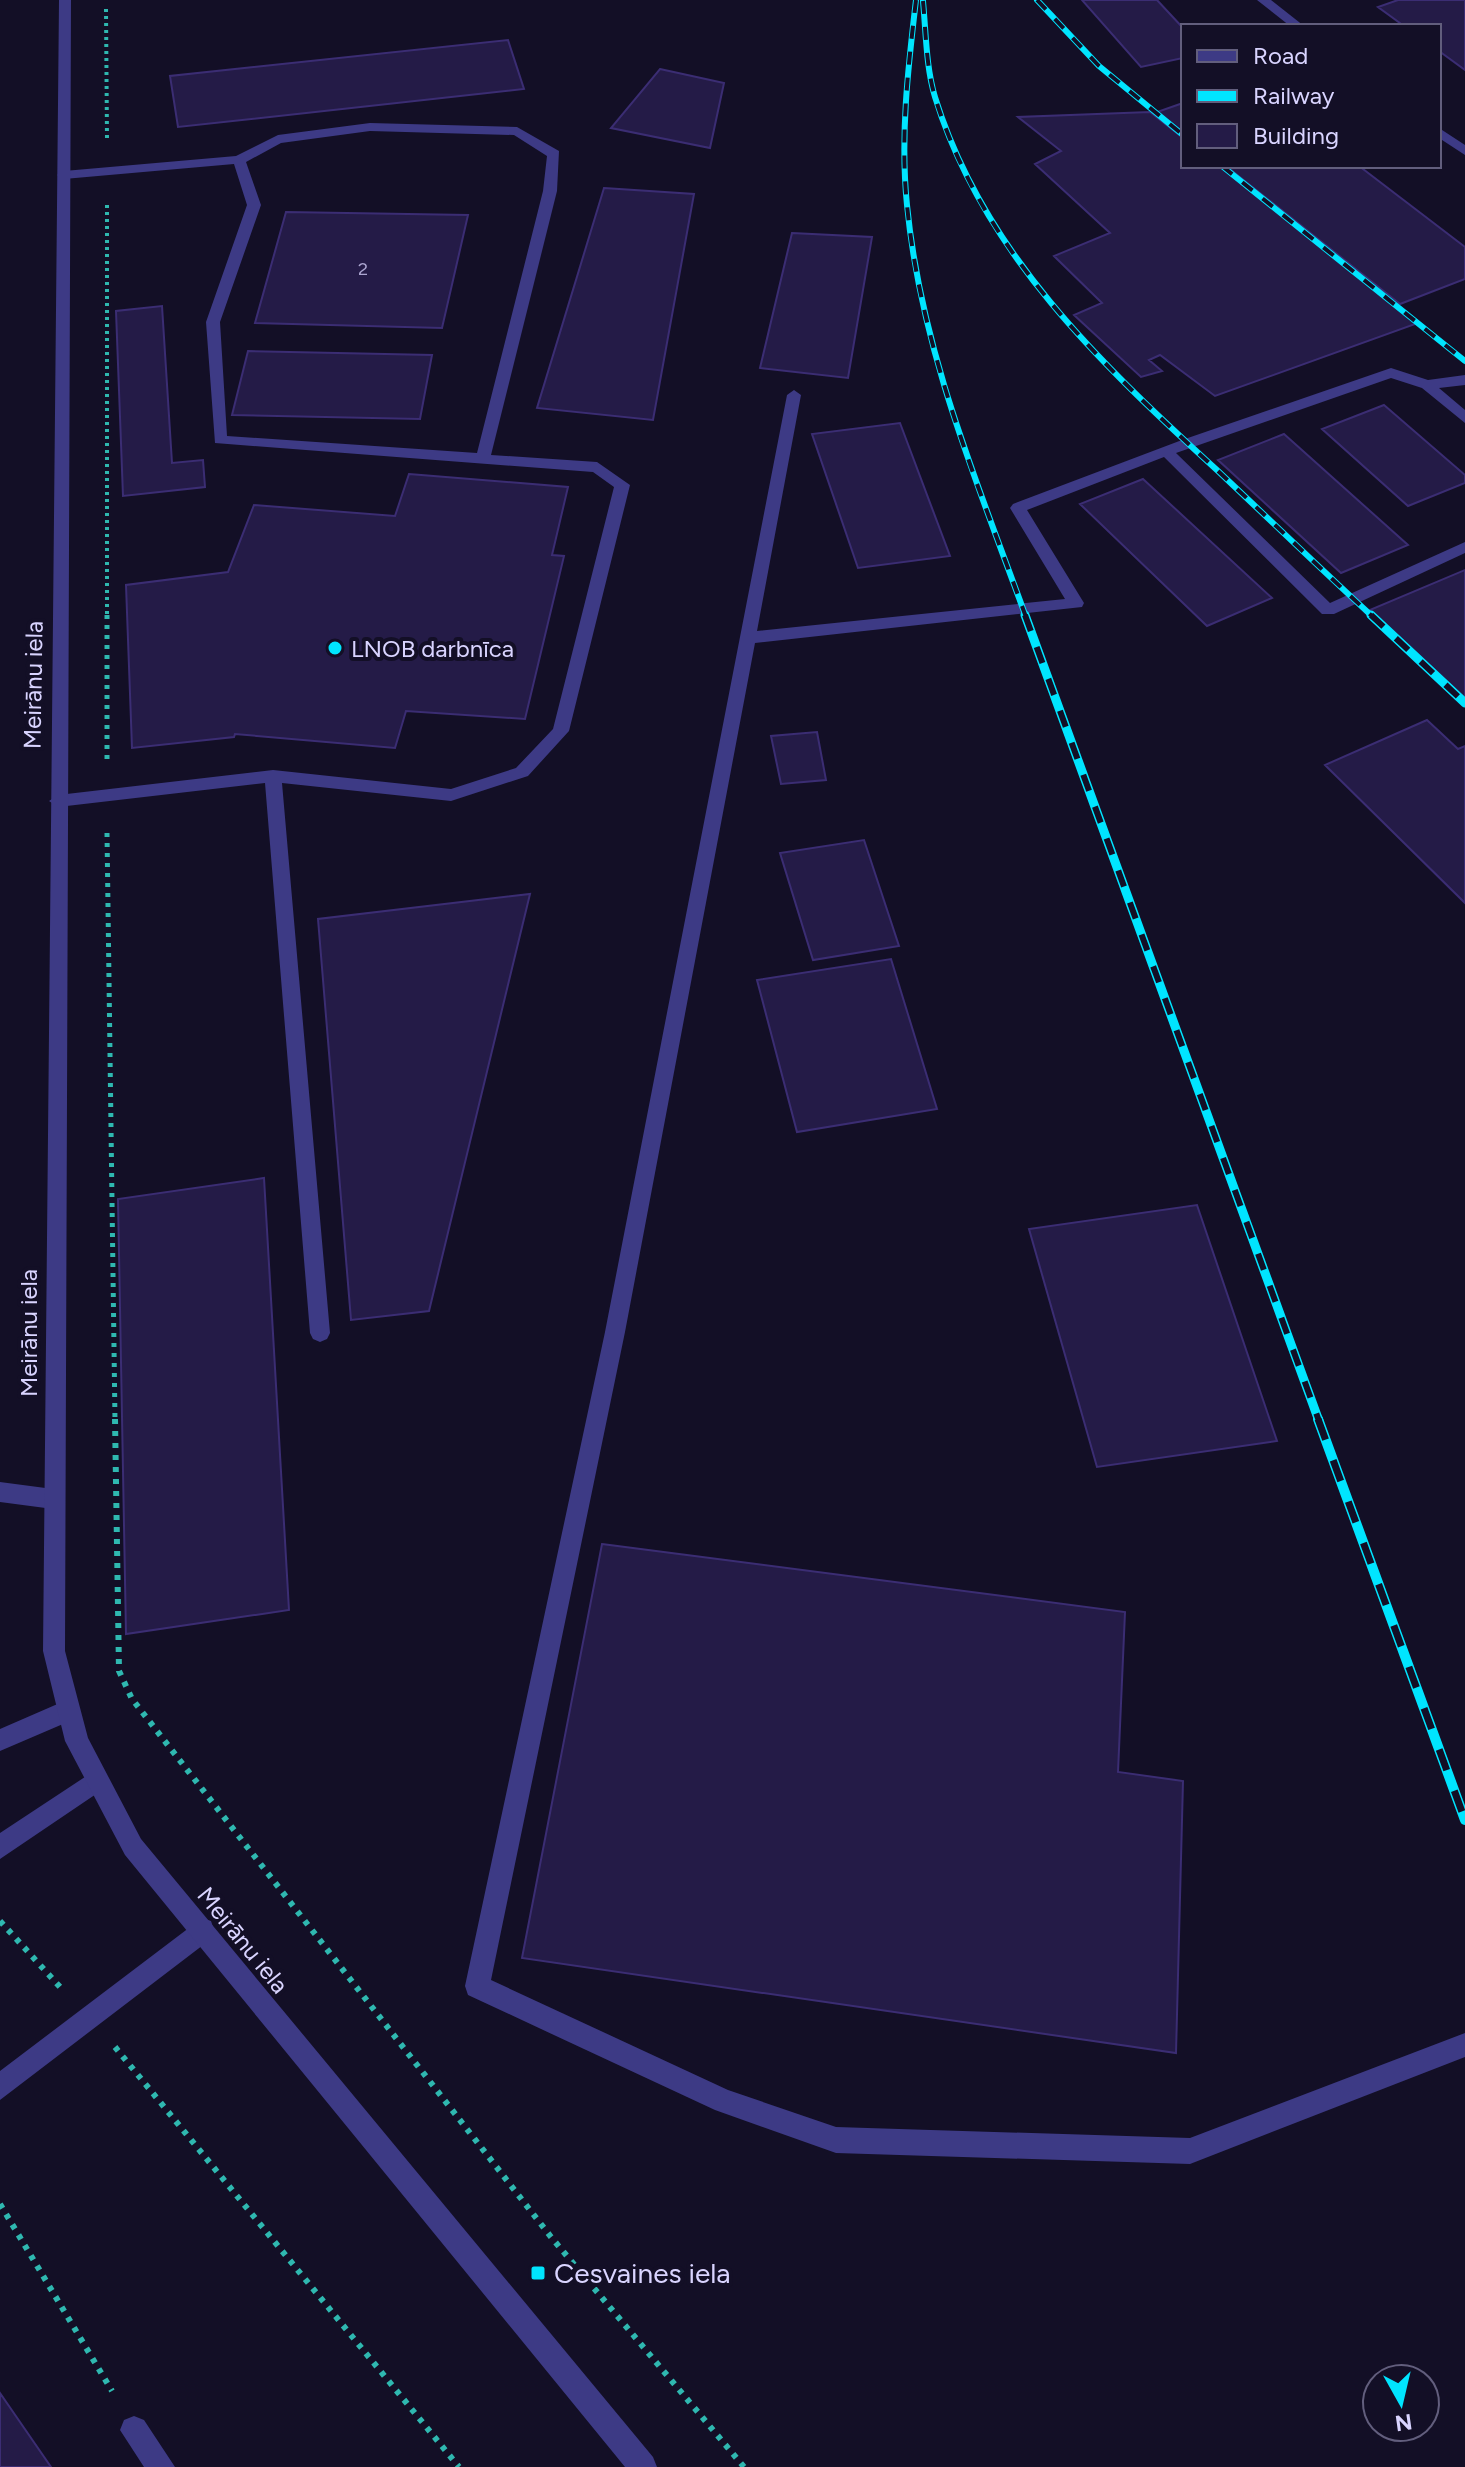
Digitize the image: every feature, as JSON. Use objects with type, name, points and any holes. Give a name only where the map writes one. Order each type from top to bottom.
[{"type":"street","name":"Meirānu iela","points":[[65,0],[54,1651],[77,1741],[133,1847],[643,2467]]},
{"type":"street","points":[[1263,0],[1295,24]]},
{"type":"street","points":[[64,175],[239,160],[278,139],[370,127],[517,131],[554,154],[550,191],[483,458]]},
{"type":"street","points":[[1441,133],[1465,151]]},
{"type":"street","points":[[58,801],[273,776],[451,795],[522,772],[561,731],[622,485],[597,467],[220,440],[213,322],[254,205],[239,160]]},
{"type":"street","points":[[747,638],[1076,603],[1018,508],[1166,451],[1391,373],[1427,385],[1465,418]]},
{"type":"street","points":[[1427,385],[1465,380]]},
{"type":"street","points":[[794,395],[615,1332],[477,1986],[724,2101],[836,2140],[1190,2151],[1465,2045]]},
{"type":"street","points":[[1166,451],[1328,610],[1465,547]]},
{"type":"street","points":[[273,776],[320,1333]]},
{"type":"street","points":[[0,1492],[53,1499]]},
{"type":"street","points":[[0,1740],[69,1710]]},
{"type":"street","points":[[0,1847],[97,1780]]},
{"type":"street","points":[[0,2087],[202,1930]]},
{"type":"street","points":[[134,2430],[161,2467]]},
{"type":"path","points":[[106,0],[107,796],[119,1671],[132,1699],[551,2237],[744,2467]]},
{"type":"path","points":[[0,1921],[127,2060],[459,2467]]},
{"type":"path","points":[[0,2204],[134,2430]]},
{"type":"building","points":[[1082,0],[1157,0],[1181,26],[1181,58],[1141,67]]},
{"type":"building","points":[[1398,0],[1465,0],[1465,70],[1441,52],[1441,24],[1401,24],[1378,7]]},
{"type":"building","points":[[508,40],[524,89],[178,127],[170,76]]},
{"type":"building","points":[[660,69],[724,83],[710,148],[611,128]]},
{"type":"building","points":[[1181,104],[1181,130],[1157,112]]},
{"type":"building","points":[[1150,112],[1181,136],[1181,168],[1222,168],[1418,323],[1215,396],[1160,355],[1149,360],[1162,371],[1141,377],[1074,315],[1102,303],[1054,256],[1110,233],[1035,164],[1061,151],[1018,117]]},
{"type":"building","points":[[1229,168],[1362,168],[1465,247],[1465,279],[1400,304]]},
{"type":"building","points":[[604,188],[694,194],[653,420],[537,408]]},
{"type":"building","points":[[286,212],[468,215],[442,328],[255,323]]},
{"type":"building","points":[[792,233],[872,237],[848,378],[760,368]]},
{"type":"building","points":[[162,306],[172,463],[203,460],[205,487],[123,496],[116,311]]},
{"type":"building","points":[[248,351],[432,355],[420,419],[232,415]]},
{"type":"building","points":[[1384,405],[1465,475],[1465,483],[1408,506],[1322,429]]},
{"type":"building","points":[[900,423],[950,556],[858,568],[812,434]]},
{"type":"building","points":[[1284,434],[1408,545],[1341,573],[1218,460]]},
{"type":"building","name":"LNOB darbnīca","points":[[409,474],[568,487],[552,555],[564,556],[525,719],[406,711],[395,748],[235,734],[234,737],[132,748],[126,585],[228,572],[254,505],[395,516]]},
{"type":"building","points":[[1143,479],[1272,598],[1207,626],[1080,504]]},
{"type":"building","points":[[1465,570],[1465,705],[1365,612]]},
{"type":"building","points":[[1427,720],[1458,749],[1465,746],[1465,903],[1325,765]]},
{"type":"building","points":[[817,732],[826,780],[781,784],[771,736]]},
{"type":"building","points":[[864,840],[899,946],[813,960],[780,853]]},
{"type":"building","points":[[530,894],[429,1311],[351,1320],[318,919]]},
{"type":"building","points":[[891,959],[937,1109],[797,1132],[757,980]]},
{"type":"building","points":[[264,1178],[289,1610],[126,1634],[118,1199]]},
{"type":"building","points":[[1197,1205],[1277,1441],[1097,1467],[1029,1229]]},
{"type":"building","points":[[602,1544],[1125,1612],[1118,1772],[1183,1781],[1176,2053],[522,1958]]},
{"type":"building","points":[[0,2393],[51,2467],[0,2467]]},
{"type":"railway","points":[[916,0],[904,154],[914,259],[953,415],[1026,617]]},
{"type":"railway","points":[[1037,0],[1099,66],[1181,133]]},
{"type":"railway","points":[[923,1],[928,62],[935,97],[956,153],[983,206],[1015,256],[1090,347],[1131,389],[1373,617]]},
{"type":"railway","points":[[1224,168],[1465,361]]},
{"type":"railway","points":[[1025,615],[1319,1421]]},
{"type":"railway","points":[[1371,615],[1465,703]]},
{"type":"railway","points":[[1318,1419],[1465,1820]]},
{"type":"place","name":"LNOB darbnīca","points":[[335,648]]},
{"type":"place","name":"Cesvaines iela","points":[[538,2273]]}]
